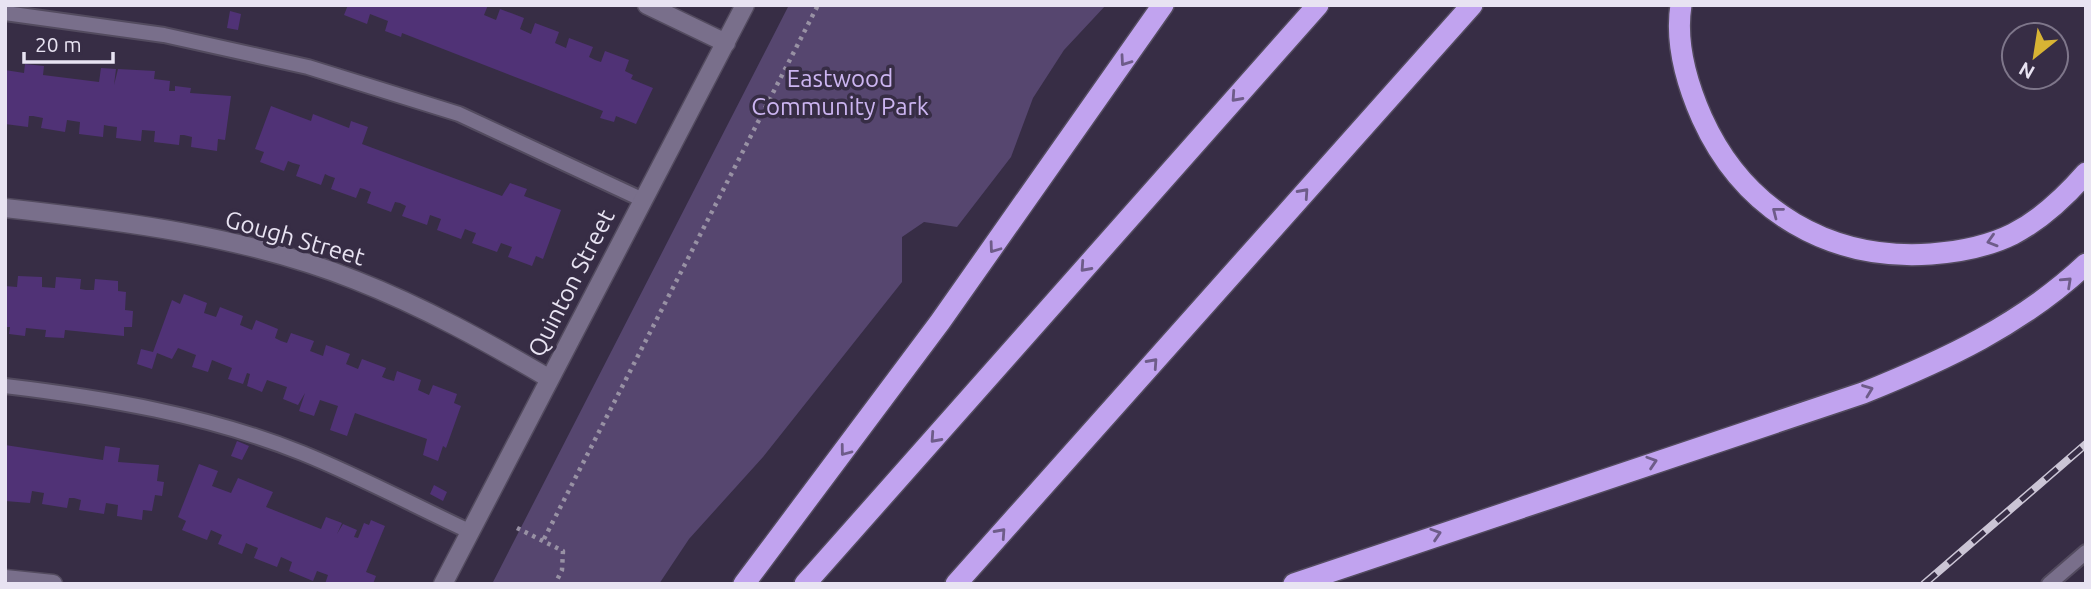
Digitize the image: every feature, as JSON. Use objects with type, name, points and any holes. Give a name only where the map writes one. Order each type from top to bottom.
[{"type":"highway","points":[[744,584],[940,322],[1163,5]]},
{"type":"highway","points":[[1282,46],[1312,5]]},
{"type":"highway","points":[[805,584],[1318,5]]},
{"type":"highway","points":[[956,584],[1472,5]]},
{"type":"highway","points":[[1681,5],[1679,19],[1688,87],[1715,147],[1758,197],[1795,226],[1845,248],[1900,256],[1967,249],[2012,234],[2060,203],[2086,173]]},
{"type":"highway","points":[[1294,584],[1863,393],[1938,362],[2002,329],[2058,290],[2086,264]]},
{"type":"street","points":[[647,5],[726,43]]},
{"type":"street","name":"Quinton Street","points":[[443,584],[641,199],[745,5]]},
{"type":"street","name":"Gough Street","points":[[5,208],[80,216],[194,235],[317,267],[409,302],[479,337],[550,379]]},
{"type":"street","points":[[5,579],[53,584]]},
{"type":"lane","points":[[5,13],[164,34],[307,67],[459,114],[641,199]]},
{"type":"lane","points":[[5,386],[132,404],[219,425],[303,453],[471,532]]},
{"type":"lane","points":[[2049,584],[2086,552]]},
{"type":"path","points":[[544,539],[818,5]]},
{"type":"path","points":[[517,528],[544,539],[563,551],[565,558],[555,584]]},
{"type":"green space","name":"Eastwood Community Park","points":[[789,5],[1106,5],[1064,50],[1033,98],[1011,157],[957,227],[924,222],[902,237],[902,282],[763,457],[689,539],[659,584],[492,584]]},
{"type":"building","points":[[348,5],[488,5],[484,15],[496,20],[500,9],[524,18],[520,29],[531,34],[535,23],[559,32],[555,43],[566,48],[569,38],[593,47],[589,57],[595,60],[601,62],[605,51],[629,60],[625,71],[633,75],[631,79],[653,88],[636,124],[616,116],[614,122],[600,118],[603,111],[402,33],[401,37],[385,31],[388,21],[370,14],[367,24],[344,15]]},
{"type":"building","points":[[230,11],[241,14],[238,30],[227,28]]},
{"type":"building","points":[[25,64],[44,66],[43,75],[99,82],[101,68],[116,69],[114,85],[118,69],[155,71],[154,79],[170,81],[169,91],[175,91],[175,86],[191,88],[190,93],[231,96],[225,140],[218,139],[217,151],[191,147],[192,137],[184,135],[180,135],[179,145],[154,142],[155,131],[142,130],[141,141],[116,138],[117,127],[104,125],[103,137],[79,134],[80,122],[67,120],[65,132],[41,128],[43,118],[33,116],[29,116],[28,127],[5,124],[5,70],[24,73]]},
{"type":"building","points":[[271,106],[311,121],[313,114],[349,128],[351,121],[368,127],[362,144],[502,196],[510,183],[527,189],[524,196],[561,210],[543,259],[536,256],[532,266],[508,257],[512,247],[501,243],[497,252],[472,243],[476,233],[465,229],[461,239],[437,230],[441,219],[430,215],[427,225],[402,216],[406,206],[400,203],[395,202],[391,212],[367,203],[371,192],[364,189],[360,188],[356,198],[331,189],[335,178],[325,174],[321,185],[296,176],[300,165],[288,161],[284,171],[260,162],[264,152],[255,149]]},
{"type":"building","points":[[18,276],[42,277],[42,287],[55,288],[56,277],[81,279],[80,289],[86,290],[94,290],[95,279],[118,281],[118,291],[126,292],[125,310],[133,311],[132,327],[124,327],[124,336],[65,330],[64,338],[45,337],[46,330],[26,328],[25,336],[9,334],[10,327],[5,327],[5,286],[17,287]]},
{"type":"building","points":[[184,294],[207,303],[204,313],[216,317],[220,307],[243,316],[240,325],[252,330],[256,320],[278,329],[275,338],[281,341],[287,343],[291,333],[314,341],[310,351],[323,356],[326,345],[350,354],[346,364],[358,369],[362,359],[386,368],[382,377],[387,379],[394,381],[397,371],[421,380],[418,390],[429,395],[433,385],[457,394],[454,403],[461,406],[446,448],[443,446],[438,461],[423,455],[427,439],[355,413],[347,436],[330,430],[338,406],[320,400],[314,416],[299,411],[305,393],[298,405],[283,399],[287,387],[267,380],[262,392],[247,386],[250,374],[247,373],[243,384],[228,379],[232,368],[212,360],[208,372],[192,367],[196,355],[178,348],[172,359],[157,353],[152,369],[137,364],[141,349],[153,352],[172,300],[180,304]]},
{"type":"building","points":[[237,441],[249,446],[242,460],[231,456]]},
{"type":"building","points":[[5,445],[103,460],[105,446],[120,448],[118,462],[159,465],[157,481],[164,482],[162,496],[155,495],[152,511],[143,510],[142,520],[117,516],[118,505],[106,503],[104,514],[79,510],[81,500],[74,498],[69,498],[67,508],[42,504],[44,493],[32,491],[30,503],[5,501]]},
{"type":"building","points":[[199,464],[218,471],[212,486],[231,493],[238,478],[273,492],[266,507],[321,529],[326,517],[342,523],[337,534],[343,524],[357,530],[354,537],[358,538],[364,523],[369,525],[371,520],[385,526],[366,572],[376,576],[373,584],[325,584],[328,575],[317,571],[313,581],[289,571],[292,562],[281,557],[277,567],[254,558],[258,548],[246,543],[242,554],[218,544],[222,535],[211,530],[207,540],[182,530],[186,521],[178,517]]},
{"type":"building","points":[[434,485],[447,492],[443,501],[430,494]]},
{"type":"railway","points":[[1924,584],[2086,444]]}]
